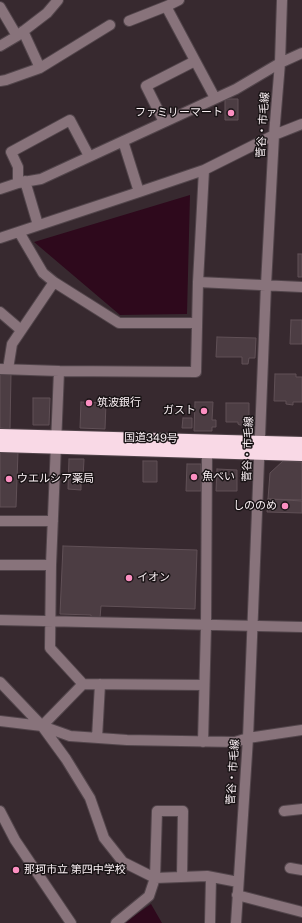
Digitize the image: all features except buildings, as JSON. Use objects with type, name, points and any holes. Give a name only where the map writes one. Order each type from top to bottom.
[{"type":"highway","name":"国道349号","points":[[0,435],[56,442],[207,452],[302,443]]},
{"type":"highway","name":"国道349号","points":[[0,446],[56,442],[260,448],[302,455]]},
{"type":"street","points":[[0,46],[20,34],[47,13],[58,0]]},
{"type":"street","points":[[130,21],[179,0]]},
{"type":"street","name":"菅谷・市毛線","points":[[236,923],[248,738],[266,285],[274,136],[280,63],[282,0]]},
{"type":"street","points":[[167,6],[215,98]]},
{"type":"street","points":[[0,7],[20,34],[40,68]]},
{"type":"street","points":[[0,81],[40,68],[110,25]]},
{"type":"street","points":[[0,187],[41,179],[236,89],[280,63],[302,53]]},
{"type":"street","points":[[164,122],[146,86],[195,61]]},
{"type":"street","points":[[38,225],[18,167],[11,152],[70,120],[89,156]]},
{"type":"street","points":[[0,238],[204,170],[302,124]]},
{"type":"street","points":[[123,140],[140,192]]},
{"type":"street","points":[[54,282],[12,344],[4,369],[196,372],[198,282],[204,170]]},
{"type":"street","points":[[19,232],[43,273],[54,282],[119,323],[197,323]]},
{"type":"street","points":[[198,282],[302,287]]},
{"type":"street","points":[[0,312],[21,330]]},
{"type":"street","points":[[59,371],[51,565],[50,648],[83,684]]},
{"type":"street","points":[[202,742],[206,626],[207,452]]},
{"type":"street","points":[[0,521],[53,522]]},
{"type":"street","points":[[0,564],[51,565]]},
{"type":"street","points":[[0,620],[206,626],[302,627]]},
{"type":"street","points":[[0,682],[42,726],[66,759],[90,798],[104,838],[123,862],[155,878],[211,877],[238,882]]},
{"type":"street","points":[[42,726],[83,684],[204,685]]},
{"type":"street","points":[[97,738],[100,684]]},
{"type":"street","points":[[0,721],[42,726],[70,736],[127,740],[235,742],[248,738],[302,730]]},
{"type":"street","points":[[284,811],[302,809]]},
{"type":"street","points":[[0,811],[15,840],[69,922]]},
{"type":"street","points":[[116,923],[149,896],[155,878],[157,811],[183,811],[182,877]]},
{"type":"street","points":[[290,868],[302,870]]},
{"type":"street","points":[[210,923],[211,877]]},
{"type":"street","points":[[238,895],[302,912]]},
{"type":"shaded area","points":[[190,195],[187,314],[120,315],[34,242]]},
{"type":"shaded area","points":[[151,904],[162,923],[124,923]]},
{"type":"place","name":"ファミリーマート","points":[[231,113]]},
{"type":"place","name":"筑波銀行","points":[[89,403]]},
{"type":"place","name":"ガスト","points":[[204,411]]},
{"type":"place","name":"魚べい","points":[[194,477]]},
{"type":"place","name":"ウエルシア薬局","points":[[9,479]]},
{"type":"place","name":"しののめ","points":[[285,506]]},
{"type":"place","name":"イオン","points":[[129,578]]},
{"type":"place","name":"那珂市立 第四中学校","points":[[16,870]]}]
